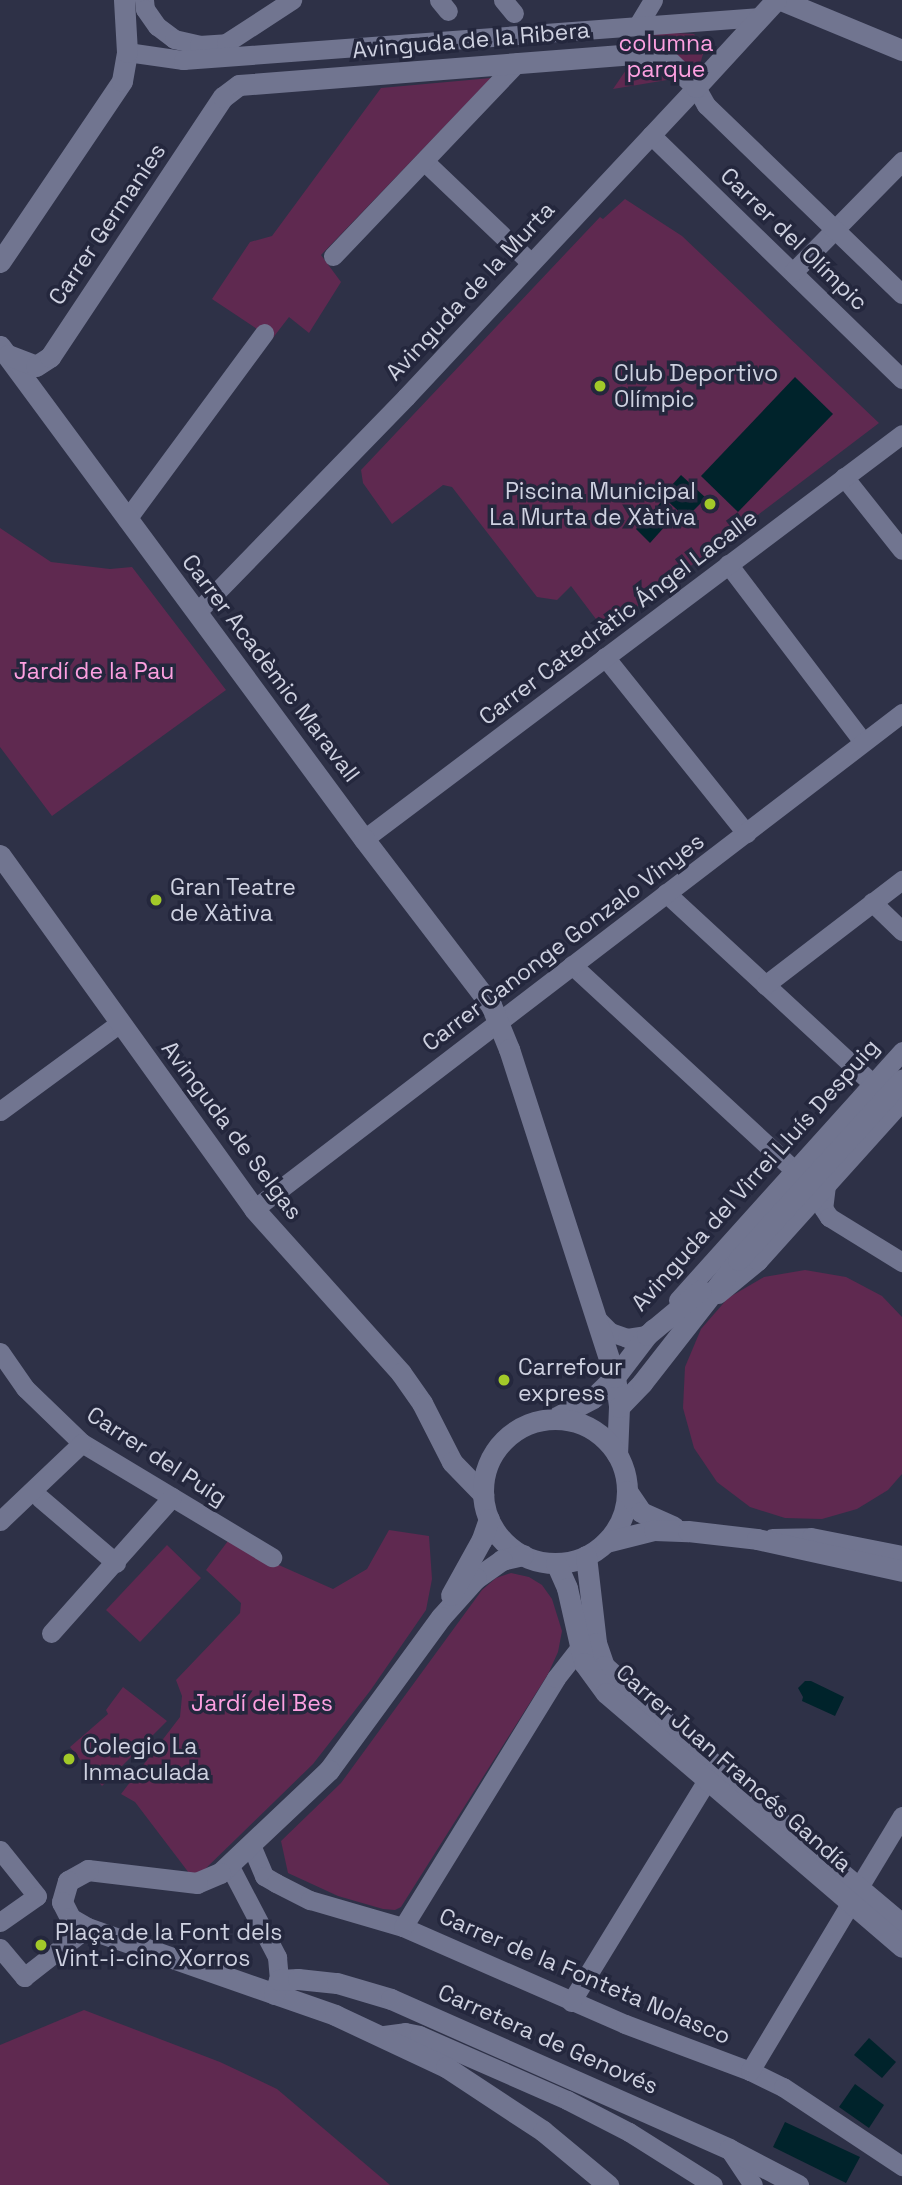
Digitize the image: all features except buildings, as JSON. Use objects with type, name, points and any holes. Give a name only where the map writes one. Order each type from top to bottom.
[{"type":"street","points":[[1,260],[122,81],[127,52],[124,0]]},
{"type":"street","points":[[144,0],[157,26],[174,38],[199,46],[226,43],[292,0]]},
{"type":"street","points":[[638,25],[653,0]]},
{"type":"street","name":"Avinguda de la Murta","points":[[197,612],[406,397],[776,0]]},
{"type":"street","points":[[781,0],[902,50]]},
{"type":"street","name":"Avinguda de la Ribera","points":[[127,52],[183,60],[760,17]]},
{"type":"street","name":"Avinguda de la Ribera","points":[[239,85],[518,62],[655,54],[667,59],[696,87]]},
{"type":"street","points":[[333,256],[518,62]]},
{"type":"street","name":"Carrer Germanies","points":[[3,350],[22,363],[36,366],[50,357],[223,97],[239,85]]},
{"type":"street","points":[[696,87],[706,105],[902,293]]},
{"type":"street","name":"Carrer del Olímpic","points":[[651,135],[902,379]]},
{"type":"street","points":[[424,161],[531,263]]},
{"type":"street","points":[[793,272],[902,161]]},
{"type":"street","points":[[127,519],[264,333]]},
{"type":"street","name":"Carrer Acadèmic Maravall","points":[[3,350],[364,839],[476,984],[500,1021],[615,1377],[619,1407]]},
{"type":"street","name":"Carrer Catedràtic Ángel Lacalle","points":[[364,839],[902,433]]},
{"type":"street","points":[[844,477],[902,550]]},
{"type":"street","points":[[728,564],[863,742]]},
{"type":"street","points":[[606,657],[746,833]]},
{"type":"street","name":"Carrer Canonge Gonzalo Vinyes","points":[[254,1209],[902,713]]},
{"type":"street","name":"Avinguda de Selgas","points":[[0,855],[254,1209],[401,1373],[422,1403],[452,1462],[483,1494]]},
{"type":"street","points":[[765,985],[902,880]]},
{"type":"street","points":[[666,893],[873,1084]]},
{"type":"street","points":[[872,902],[902,931]]},
{"type":"street","points":[[572,965],[796,1171]]},
{"type":"street","points":[[2,1105],[120,1023]]},
{"type":"street","name":"Avinguda del Virrei Lluís Despuig","points":[[552,1419],[581,1406],[615,1377],[647,1335],[902,1051]]},
{"type":"street","name":"Avinguda del Virrei Lluís Despuig","points":[[619,1407],[642,1383],[693,1314],[738,1260],[902,1080]]},
{"type":"street","name":"Avinguda del Virrei Lluís Despuig","points":[[693,1314],[758,1261],[900,1107]]},
{"type":"street","points":[[826,1185],[823,1208],[829,1217],[902,1262]]},
{"type":"street","name":"Avinguda del Virrei Lluís Despuig","points":[[597,1319],[619,1336],[647,1335],[738,1260]]},
{"type":"street","name":"Carrer del Puig","points":[[0,1352],[25,1388],[81,1444],[272,1557]]},
{"type":"street","points":[[617,1454],[619,1407]]},
{"type":"street","points":[[552,1419],[571,1421],[589,1428],[605,1439],[617,1454],[627,1491],[622,1519],[606,1542],[586,1556],[556,1563],[523,1555],[508,1546],[489,1519],[483,1494],[485,1475],[502,1442],[517,1430],[552,1419]]},
{"type":"street","points":[[0,1521],[81,1444]]},
{"type":"street","points":[[627,1491],[641,1512],[651,1519],[688,1531]]},
{"type":"street","points":[[51,1633],[172,1497]]},
{"type":"street","points":[[40,1498],[116,1563]]},
{"type":"street","points":[[441,1617],[465,1566],[482,1539],[489,1519]]},
{"type":"street","points":[[606,1542],[654,1530],[688,1531],[757,1539],[902,1571]]},
{"type":"street","points":[[757,1539],[811,1537],[902,1555]]},
{"type":"street","points":[[523,1555],[502,1559],[476,1578],[441,1617],[329,1770],[214,1878],[197,1883],[88,1870],[68,1881],[62,1895],[66,1912],[87,1928],[276,1987],[384,2035],[488,2092],[543,2131],[608,2185]]},
{"type":"street","name":"Carrer Juan Francés Gandía","points":[[586,1556],[596,1643],[604,1666],[746,1792],[854,1896],[902,1947]]},
{"type":"street","name":"Carrer Juan Francés Gandía","points":[[556,1563],[567,1588],[579,1649],[589,1673],[606,1693],[706,1782],[854,1896],[902,1924]]},
{"type":"street","points":[[403,1927],[556,1678],[579,1649]]},
{"type":"street","points":[[570,2002],[706,1782]]},
{"type":"street","points":[[750,2071],[902,1816]]},
{"type":"street","name":"Carrer de la Fonteta Nolasco","points":[[251,1845],[264,1876],[276,1883],[310,1899],[403,1927],[570,2002],[750,2071],[783,2087],[902,2165]]},
{"type":"street","points":[[0,1850],[37,1896]]},
{"type":"street","points":[[229,1865],[277,1957],[276,1987]]},
{"type":"street","points":[[0,1922],[37,1896],[62,1895]]},
{"type":"street","points":[[0,1948],[24,1977],[87,1928]]},
{"type":"street","name":"Carretera de Genovés","points":[[276,1987],[337,1983],[391,1999],[729,2149],[798,2185]]},
{"type":"street","points":[[384,2035],[405,2032],[419,2035],[567,2101],[629,2132],[713,2185]]},
{"type":"street","points":[[729,2149],[753,2185]]},
{"type":"green space","name":"columna parque","points":[[652,32],[694,34],[705,47],[697,75],[613,89]]},
{"type":"green space","points":[[491,78],[321,255],[341,282],[309,333],[289,317],[272,339],[212,299],[250,242],[272,236],[381,88]]},
{"type":"green space","name":"Club Deportivo Olímpic","points":[[625,199],[682,236],[879,423],[605,631],[571,586],[557,600],[537,597],[452,487],[443,485],[392,524],[363,483],[361,470],[600,217],[603,219]]},
{"type":"green space","name":"Jardí de la Pau","points":[[0,528],[51,562],[110,569],[132,567],[226,690],[52,816],[0,747]]},
{"type":"green space","points":[[805,1270],[846,1277],[882,1296],[902,1317],[902,1474],[888,1490],[857,1509],[822,1519],[785,1518],[750,1507],[717,1482],[694,1448],[683,1408],[685,1367],[701,1329],[728,1298],[764,1277]]},
{"type":"green space","name":"Jardí del Bes","points":[[389,1530],[429,1536],[432,1579],[426,1610],[370,1691],[313,1764],[200,1874],[189,1873],[135,1802],[121,1794],[180,1717],[182,1696],[176,1680],[240,1613],[241,1603],[206,1570],[231,1537],[272,1562],[333,1589],[367,1569]]},
{"type":"green space","points":[[167,1545],[201,1578],[140,1642],[106,1610]]},
{"type":"green space","points":[[511,1573],[529,1577],[542,1585],[552,1599],[562,1631],[558,1652],[548,1674],[401,1907],[395,1910],[383,1909],[338,1896],[288,1873],[281,1841],[341,1783],[482,1590],[496,1578]]},
{"type":"green space","points":[[123,1687],[167,1721],[102,1786],[70,1747],[108,1714],[106,1710]]},
{"type":"green space","points":[[84,2010],[220,2062],[277,2089],[390,2185],[0,2185],[0,2045]]},
{"type":"shaded area","points":[[795,377],[833,414],[738,512],[701,476]]},
{"type":"shaded area","points":[[681,475],[706,498],[686,518],[662,496]]},
{"type":"shaded area","points":[[662,501],[676,514],[650,543],[636,529]]},
{"type":"shaded area","points":[[805,1681],[811,1681],[844,1697],[835,1716],[802,1701],[803,1697],[798,1688]]},
{"type":"shaded area","points":[[869,2038],[896,2062],[882,2078],[854,2055]]},
{"type":"shaded area","points":[[855,2084],[884,2105],[869,2128],[839,2107]]},
{"type":"shaded area","points":[[785,2122],[860,2157],[846,2183],[773,2147]]},
{"type":"place","name":"Club Deportivo Olímpic","points":[[600,386]]},
{"type":"place","name":"Piscina Municipal La Murta de Xàtiva","points":[[710,504]]},
{"type":"place","name":"Gran Teatre de Xàtiva","points":[[156,900]]},
{"type":"place","name":"Carrefour express","points":[[504,1380]]},
{"type":"place","name":"Colegio La Inmaculada","points":[[69,1759]]},
{"type":"place","name":"Plaça de la Font dels Vint-i-cinc Xorros","points":[[41,1945]]}]
